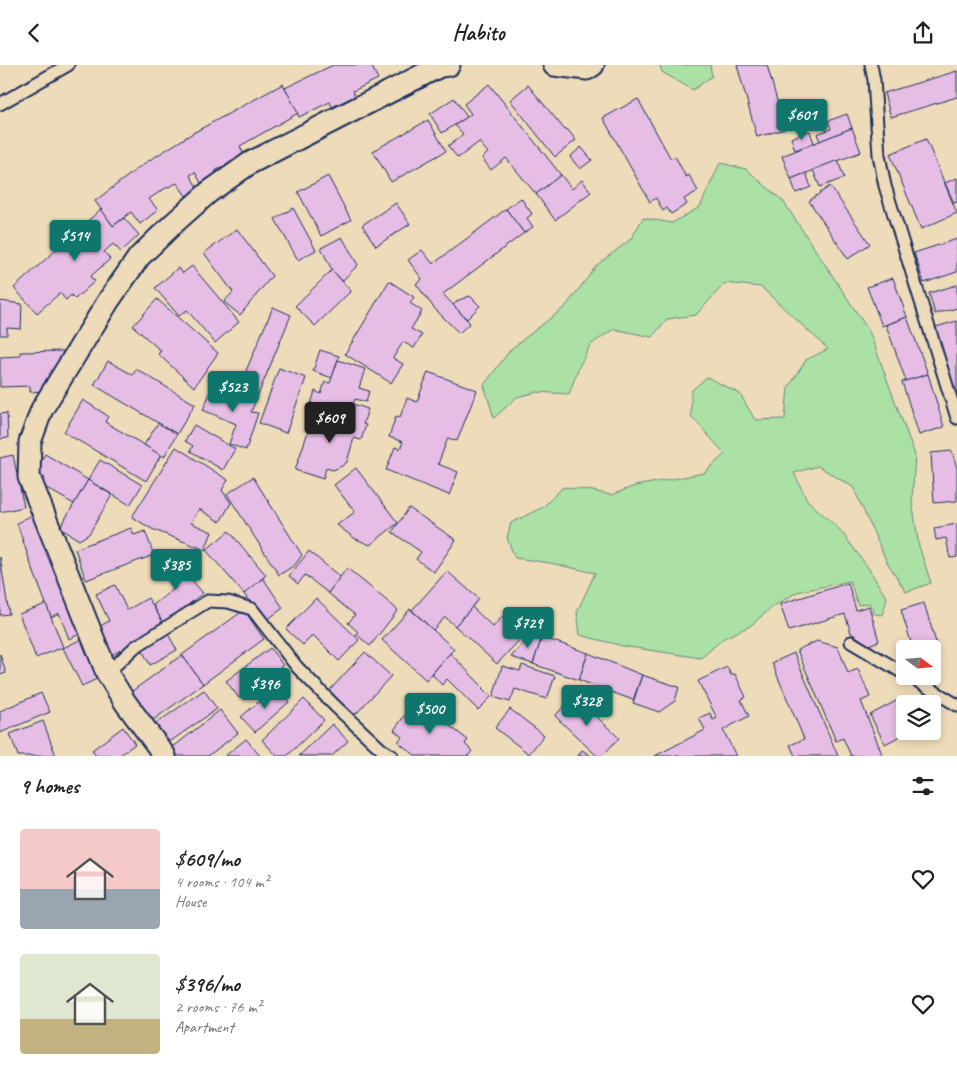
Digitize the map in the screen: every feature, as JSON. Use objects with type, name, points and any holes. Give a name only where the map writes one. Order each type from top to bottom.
[{"type":"street","points":[[164,756],[107,673],[30,477],[30,442],[42,409],[109,300],[139,257],[209,192],[250,163],[440,66],[449,65]]},
{"type":"street","points":[[554,65],[587,69],[593,65]]},
{"type":"lane","points":[[0,104],[68,65]]},
{"type":"lane","points":[[871,65],[874,80],[879,155],[885,186],[957,418]]},
{"type":"lane","points":[[107,673],[135,647],[208,601],[228,602],[252,609],[297,667],[335,707],[381,749],[392,756]]},
{"type":"lane","points":[[851,642],[896,669]]},
{"type":"lane","points":[[924,685],[957,705]]},
{"type":"green space","points":[[660,65],[710,65],[712,76],[693,90],[662,72]]},
{"type":"green space","points":[[720,163],[746,169],[783,201],[869,331],[915,455],[912,501],[919,546],[931,583],[906,592],[887,562],[853,487],[818,466],[794,473],[807,500],[841,531],[869,569],[887,599],[882,615],[875,614],[869,603],[858,605],[850,581],[797,592],[771,608],[750,626],[724,638],[701,658],[623,646],[580,635],[577,612],[595,573],[550,563],[515,558],[507,538],[511,523],[543,507],[563,487],[611,495],[635,486],[704,473],[725,454],[691,416],[691,391],[707,377],[740,394],[755,420],[785,419],[788,388],[806,360],[828,349],[761,287],[725,283],[696,315],[667,319],[652,337],[614,329],[590,345],[569,394],[537,392],[517,397],[494,418],[484,385],[511,349],[566,306],[597,265],[631,239],[643,218],[672,223],[700,207]]},
{"type":"building","points":[[333,65],[371,65],[378,79],[353,91],[355,96],[332,107],[330,102],[299,117],[285,88]]},
{"type":"building","points":[[737,65],[767,65],[785,129],[757,137]]},
{"type":"building","points":[[957,71],[957,97],[891,117],[884,93]]},
{"type":"building","points":[[283,84],[298,113],[240,146],[244,155],[215,171],[218,173],[201,183],[195,172],[190,175],[198,189],[186,196],[177,183],[149,199],[158,210],[140,224],[131,212],[113,226],[95,201],[145,163],[193,133]]},
{"type":"building","points":[[489,84],[561,175],[536,194],[506,158],[491,170],[482,158],[488,153],[479,142],[458,158],[448,146],[463,134],[455,125],[471,114],[464,104]]},
{"type":"building","points":[[528,85],[565,130],[567,129],[576,140],[555,157],[510,100]]},
{"type":"building","points":[[454,98],[467,117],[442,133],[430,114]]},
{"type":"building","points":[[638,99],[671,159],[675,156],[686,177],[689,175],[698,191],[684,199],[687,204],[671,214],[667,208],[663,211],[656,198],[650,202],[603,118]]},
{"type":"building","points":[[847,114],[852,128],[820,141],[817,134],[831,129],[828,121]]},
{"type":"building","points":[[428,120],[446,151],[391,182],[373,151]]},
{"type":"building","points":[[852,128],[861,152],[791,179],[782,156]]},
{"type":"building","points":[[810,131],[814,143],[795,150],[791,138]]},
{"type":"building","points":[[926,139],[957,213],[921,229],[890,154]]},
{"type":"building","points":[[581,147],[592,160],[580,169],[570,157]]},
{"type":"building","points":[[838,160],[844,178],[820,187],[813,170]]},
{"type":"building","points":[[806,173],[811,187],[796,193],[791,179]]},
{"type":"building","points":[[561,175],[572,189],[582,180],[591,192],[555,220],[536,194]]},
{"type":"building","points":[[328,176],[351,220],[321,236],[298,192]]},
{"type":"building","points":[[957,178],[957,202],[954,203],[945,183]]},
{"type":"building","points":[[830,186],[870,244],[848,259],[809,201]]},
{"type":"building","points":[[521,198],[532,214],[527,218],[533,227],[524,233],[506,209]]},
{"type":"building","points":[[396,203],[410,224],[376,246],[362,225]]},
{"type":"building","points":[[293,208],[316,250],[298,260],[275,219]]},
{"type":"building","points":[[101,209],[113,226],[124,218],[139,235],[121,252],[113,244],[104,252],[110,259],[90,277],[95,281],[75,299],[71,295],[66,300],[60,293],[37,313],[14,288]]},
{"type":"building","points":[[506,209],[524,233],[443,294],[470,323],[459,333],[434,308],[416,284],[422,279],[408,260],[422,250],[433,264]]},
{"type":"building","points":[[237,229],[272,276],[240,315],[224,302],[233,292],[204,253]]},
{"type":"building","points":[[342,237],[358,265],[342,281],[332,270],[321,248]]},
{"type":"building","points":[[957,239],[957,272],[924,283],[914,253]]},
{"type":"building","points":[[192,266],[239,322],[215,343],[187,310],[179,316],[155,288],[178,268],[183,273]]},
{"type":"building","points":[[332,270],[351,291],[315,326],[295,306]]},
{"type":"building","points":[[893,278],[907,317],[882,326],[867,287]]},
{"type":"building","points":[[389,281],[414,297],[410,303],[422,311],[411,329],[422,335],[414,348],[403,342],[393,358],[403,364],[391,383],[345,354]]},
{"type":"building","points":[[957,285],[957,308],[935,314],[929,293]]},
{"type":"building","points":[[470,296],[480,306],[467,319],[453,305],[459,300]]},
{"type":"building","points":[[157,299],[218,353],[194,387],[158,354],[161,351],[133,326]]},
{"type":"building","points":[[0,301],[22,304],[21,329],[7,328],[7,335],[0,335]]},
{"type":"building","points":[[273,307],[291,315],[256,400],[237,392]]},
{"type":"building","points":[[907,317],[928,374],[906,381],[886,325]]},
{"type":"building","points":[[957,321],[957,413],[932,328]]},
{"type":"building","points":[[320,350],[339,356],[332,378],[313,371]]},
{"type":"building","points":[[64,351],[43,391],[30,392],[30,386],[0,387],[0,357],[20,356],[20,352]]},
{"type":"building","points":[[338,360],[365,369],[359,388],[369,391],[366,402],[355,399],[344,431],[313,420],[317,409],[310,407],[315,391],[321,394],[325,382],[330,383]]},
{"type":"building","points":[[108,361],[133,375],[136,369],[195,404],[177,434],[94,385]]},
{"type":"building","points":[[279,368],[306,378],[286,433],[259,423]]},
{"type":"building","points":[[428,372],[477,390],[457,441],[448,438],[438,464],[458,472],[449,495],[386,470],[395,447],[400,449],[403,442],[389,437],[396,416],[400,417],[407,398],[417,402]]},
{"type":"building","points":[[928,374],[944,427],[919,435],[902,382]]},
{"type":"building","points":[[214,383],[256,400],[251,412],[258,413],[246,450],[229,444],[236,424],[203,410]]},
{"type":"building","points":[[83,400],[108,416],[105,422],[161,455],[146,481],[64,432]]},
{"type":"building","points":[[353,404],[368,409],[363,424],[366,425],[361,440],[354,438],[347,462],[333,470],[326,468],[323,479],[295,470],[312,420],[344,431]]},
{"type":"building","points":[[7,413],[8,438],[0,439],[0,414]]},
{"type":"building","points":[[158,423],[177,434],[164,457],[144,445]]},
{"type":"building","points":[[194,425],[235,449],[223,470],[190,451],[193,446],[185,441]]},
{"type":"building","points":[[176,447],[228,480],[222,490],[231,503],[220,522],[199,509],[191,523],[212,532],[205,550],[152,529],[132,517]]},
{"type":"building","points":[[952,451],[957,468],[957,501],[934,503],[931,453]]},
{"type":"building","points":[[45,454],[88,480],[74,504],[41,485],[45,478],[34,472]]},
{"type":"building","points":[[13,455],[24,507],[0,512],[0,458]]},
{"type":"building","points":[[100,460],[142,485],[130,505],[88,480]]},
{"type":"building","points":[[356,468],[398,523],[370,545],[354,538],[337,525],[355,512],[334,485]]},
{"type":"building","points":[[253,477],[302,555],[295,565],[279,575],[227,494]]},
{"type":"building","points":[[88,480],[112,495],[89,534],[79,540],[60,528]]},
{"type":"building","points":[[409,508],[456,540],[434,572],[416,559],[421,552],[392,532]]},
{"type":"building","points":[[32,515],[51,553],[82,633],[69,639],[59,613],[51,617],[17,523]]},
{"type":"building","points":[[957,524],[957,557],[950,558],[946,538],[936,540],[934,528]]},
{"type":"building","points":[[131,528],[134,535],[145,531],[154,555],[86,580],[75,549]]},
{"type":"building","points":[[229,531],[266,575],[244,594],[206,550]]},
{"type":"building","points":[[309,551],[340,577],[328,593],[305,575],[298,584],[289,576]]},
{"type":"building","points":[[171,556],[203,593],[164,624],[153,605],[176,587],[158,567]]},
{"type":"building","points":[[0,557],[9,614],[0,615]]},
{"type":"building","points":[[347,568],[398,610],[370,646],[356,634],[358,632],[348,623],[355,615],[328,593]]},
{"type":"building","points":[[447,571],[479,599],[455,626],[445,617],[433,630],[412,610]]},
{"type":"building","points":[[263,578],[283,608],[264,622],[244,594]]},
{"type":"building","points":[[848,583],[856,610],[869,606],[879,641],[869,645],[851,633],[845,614],[789,631],[780,604]]},
{"type":"building","points":[[115,585],[127,610],[148,598],[164,624],[107,658],[97,628],[109,621],[96,594]]},
{"type":"building","points":[[316,598],[359,640],[339,661],[313,635],[303,645],[286,629]]},
{"type":"building","points":[[924,603],[935,640],[910,640],[901,610]]},
{"type":"building","points":[[46,604],[63,647],[36,658],[19,614]]},
{"type":"building","points":[[472,607],[493,627],[503,616],[524,635],[497,664],[455,626]]},
{"type":"building","points":[[410,609],[454,649],[426,680],[382,640]]},
{"type":"building","points":[[244,610],[264,639],[203,684],[182,655]]},
{"type":"building","points":[[168,634],[177,650],[150,665],[141,648]]},
{"type":"building","points":[[531,634],[542,637],[533,664],[511,657]]},
{"type":"building","points":[[542,637],[588,653],[579,680],[533,664]]},
{"type":"building","points":[[82,639],[101,677],[82,686],[63,648]]},
{"type":"building","points":[[817,641],[838,647],[848,673],[858,669],[870,697],[861,701],[882,754],[877,756],[851,756],[843,738],[836,741],[797,650]]},
{"type":"building","points":[[270,648],[283,665],[239,698],[226,681]]},
{"type":"building","points":[[365,652],[391,676],[355,715],[329,691]]},
{"type":"building","points":[[450,653],[491,697],[478,710],[447,679],[442,685],[432,674]]},
{"type":"building","points":[[588,653],[642,675],[633,700],[579,680]]},
{"type":"building","points":[[794,653],[838,756],[795,756],[790,745],[804,739],[772,663]]},
{"type":"building","points":[[0,654],[6,673],[0,675]]},
{"type":"building","points":[[182,655],[203,684],[149,723],[128,694]]},
{"type":"building","points":[[522,665],[555,676],[547,699],[515,689],[510,702],[493,697],[502,666],[520,671]]},
{"type":"building","points":[[727,667],[731,675],[735,674],[746,697],[741,700],[749,716],[723,730],[736,756],[655,756],[705,730],[699,718],[710,713],[713,720],[717,718],[698,681]]},
{"type":"building","points":[[642,675],[679,687],[675,701],[659,712],[633,703]]},
{"type":"building","points":[[276,687],[289,702],[255,732],[241,717]]},
{"type":"building","points":[[204,690],[217,709],[168,743],[155,724]]},
{"type":"building","points":[[41,693],[50,712],[0,733],[0,711]]},
{"type":"building","points":[[574,695],[619,738],[602,756],[597,756],[555,716]]},
{"type":"building","points":[[304,699],[324,720],[287,756],[277,756],[262,740]]},
{"type":"building","points":[[416,700],[468,740],[465,744],[472,751],[468,756],[416,756],[398,742],[402,737],[394,730]]},
{"type":"building","points":[[896,701],[896,738],[885,744],[870,715]]},
{"type":"building","points":[[510,709],[544,735],[529,754],[495,728]]},
{"type":"building","points":[[220,710],[238,733],[208,756],[178,756],[172,748]]},
{"type":"building","points":[[43,721],[56,756],[18,756],[10,734]]},
{"type":"building","points":[[332,724],[348,741],[332,756],[299,756]]},
{"type":"building","points":[[123,727],[135,744],[119,756],[96,756],[92,750]]},
{"type":"building","points":[[246,739],[260,756],[225,756]]},
{"type":"building","points":[[582,750],[591,756],[578,756]]}]
